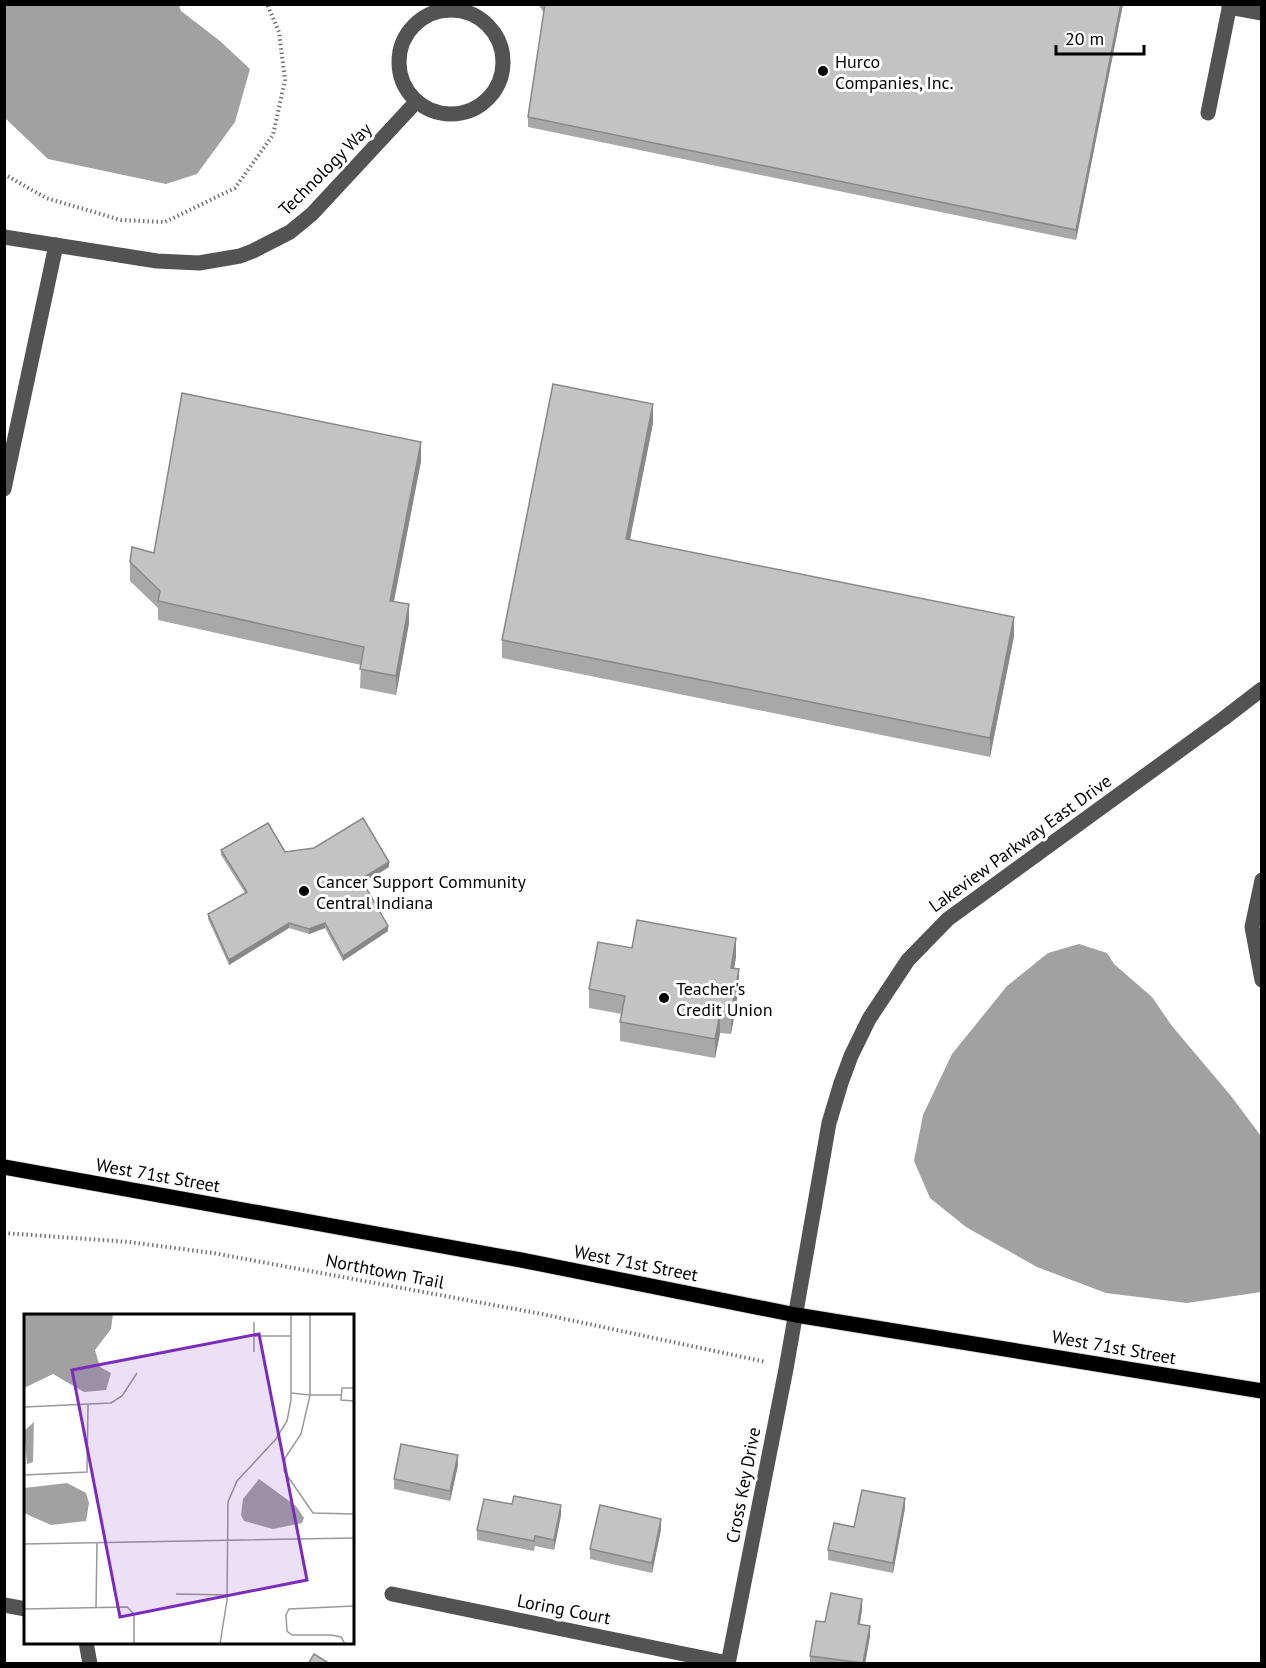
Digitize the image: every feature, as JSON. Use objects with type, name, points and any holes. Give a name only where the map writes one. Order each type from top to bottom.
[{"type":"main road","name":"West 71st Street","points":[[4,1167],[521,1260],[796,1315],[1262,1391]]},
{"type":"street","points":[[1208,113],[1230,6],[1262,13]]},
{"type":"street","points":[[460,10],[485,22],[501,45],[503,72],[491,96],[468,112],[440,113],[416,102],[400,79],[399,52],[411,27],[433,12],[460,10]]},
{"type":"street","name":"Technology Way","points":[[4,237],[157,261],[185,262],[226,259],[253,251],[290,232],[312,214],[416,102]]},
{"type":"street","points":[[4,489],[56,245]]},
{"type":"street","name":"Lakeview Parkway East Drive","points":[[796,1315],[829,1123],[838,1089],[869,1019],[908,960],[936,930],[976,898],[1262,689]]},
{"type":"street","points":[[1262,880],[1252,927],[1262,980]]},
{"type":"street","name":"Cross Key Drive","points":[[728,1663],[796,1315]]},
{"type":"street","name":"Loring Court","points":[[392,1594],[728,1663]]},
{"type":"street","points":[[4,1605],[24,1609]]},
{"type":"street","points":[[86,1644],[90,1664]]},
{"type":"path","points":[[4,174],[46,198],[121,220],[165,222],[235,188],[273,135],[285,80],[279,33],[267,4]]},
{"type":"path","name":"Northtown Trail","points":[[4,1233],[129,1242],[213,1253],[542,1314],[758,1360]]},
{"type":"shaded area","points":[[4,5],[179,5],[181,11],[220,41],[250,69],[235,122],[197,174],[166,184],[48,159],[5,118]]},
{"type":"shaded area","points":[[1079,944],[1107,953],[1114,964],[1152,997],[1172,1026],[1231,1096],[1261,1136],[1261,1292],[1187,1303],[1106,1293],[1037,1267],[966,1227],[930,1198],[914,1161],[923,1115],[952,1054],[1007,986],[1048,953]]},
{"type":"building","name":"Hurco Companies, Inc.","points":[[545,4],[1121,4],[1076,230],[528,117]]},
{"type":"building","points":[[553,384],[653,404],[626,539],[1014,617],[990,738],[502,640]]},
{"type":"building","points":[[182,393],[421,442],[390,601],[409,604],[396,676],[360,669],[364,647],[158,601],[160,591],[130,562],[132,547],[154,553]]},
{"type":"building","name":"Cancer Support Community Central Indiana","points":[[363,818],[389,862],[361,879],[388,926],[343,956],[325,923],[309,929],[289,923],[229,960],[208,914],[247,892],[221,850],[268,823],[285,852],[314,848]]},
{"type":"building","name":"Teacher's Credit Union","points":[[637,920],[736,938],[731,968],[739,969],[731,1015],[720,1014],[715,1039],[620,1022],[625,996],[589,989],[598,942],[632,948]]},
{"type":"building","points":[[401,1444],[458,1455],[450,1491],[394,1479]]},
{"type":"building","points":[[862,1490],[905,1498],[893,1563],[828,1550],[834,1523],[854,1527]]},
{"type":"building","points":[[514,1496],[561,1505],[554,1540],[535,1536],[534,1541],[477,1530],[484,1499],[512,1504]]},
{"type":"building","points":[[600,1505],[661,1519],[652,1563],[590,1549]]},
{"type":"building","points":[[831,1593],[862,1599],[858,1624],[870,1626],[863,1663],[810,1656],[816,1621],[825,1622]]},
{"type":"building","points":[[314,1654],[330,1664],[308,1664]]},
{"type":"place","name":"Hurco Companies, Inc.","points":[[823,71]]},
{"type":"place","name":"Cancer Support Community Central Indiana","points":[[304,891]]},
{"type":"place","name":"Teacher's Credit Union","points":[[664,998]]}]
